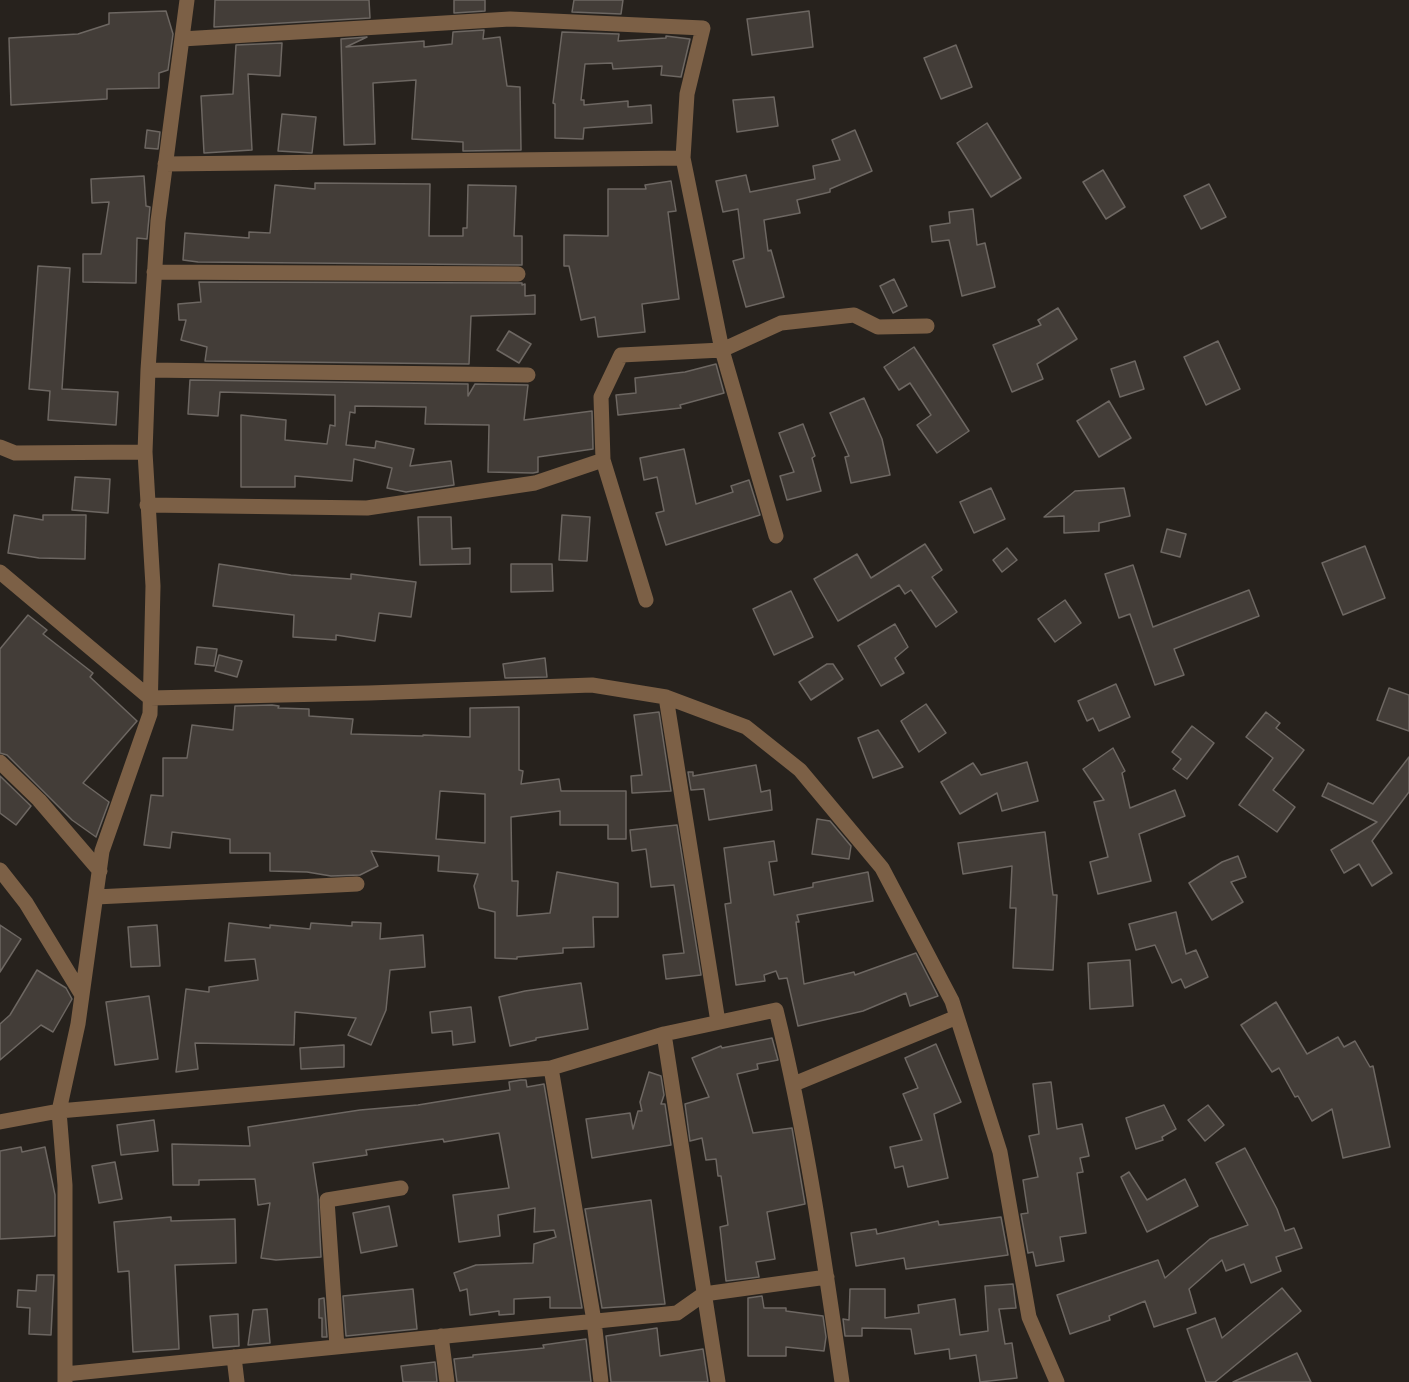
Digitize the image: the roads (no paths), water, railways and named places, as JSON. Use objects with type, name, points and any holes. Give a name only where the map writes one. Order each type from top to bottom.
[{"type":"street","points":[[187,0],[158,221],[148,370],[144,452],[153,586],[150,714],[102,851],[78,1024],[60,1111],[65,1185],[65,1378],[234,1357],[677,1313],[704,1294],[827,1277]]},
{"type":"street","points":[[182,39],[510,19],[703,28],[687,94],[683,158],[722,350],[776,536]]},
{"type":"street","points":[[165,164],[683,158]]},
{"type":"street","points":[[154,272],[518,274]]},
{"type":"street","points":[[646,600],[603,460],[601,397],[621,355],[722,350],[781,323],[854,315],[878,327],[927,326]]},
{"type":"street","points":[[148,370],[528,375]]},
{"type":"street","points":[[0,447],[15,453],[144,452]]},
{"type":"street","points":[[147,505],[368,508],[535,483],[603,460]]},
{"type":"street","points":[[0,572],[150,698],[592,685],[666,697],[746,727],[800,770],[882,868],[952,1001],[1000,1152],[1029,1317],[1057,1382]]},
{"type":"street","points":[[666,697],[718,1022]]},
{"type":"street","points":[[0,762],[39,800],[100,871]]},
{"type":"street","points":[[0,870],[26,903],[82,995]]},
{"type":"street","points":[[96,897],[357,884]]},
{"type":"street","points":[[0,1122],[60,1111],[550,1068],[664,1034],[776,1010],[794,1084],[827,1277],[842,1382]]},
{"type":"street","points":[[794,1084],[957,1017]]},
{"type":"street","points":[[664,1034],[718,1382]]},
{"type":"street","points":[[550,1068],[594,1321],[601,1382]]},
{"type":"street","points":[[337,1347],[327,1200],[401,1188]]},
{"type":"street","points":[[441,1336],[447,1382]]},
{"type":"street","points":[[234,1357],[237,1382]]}]
